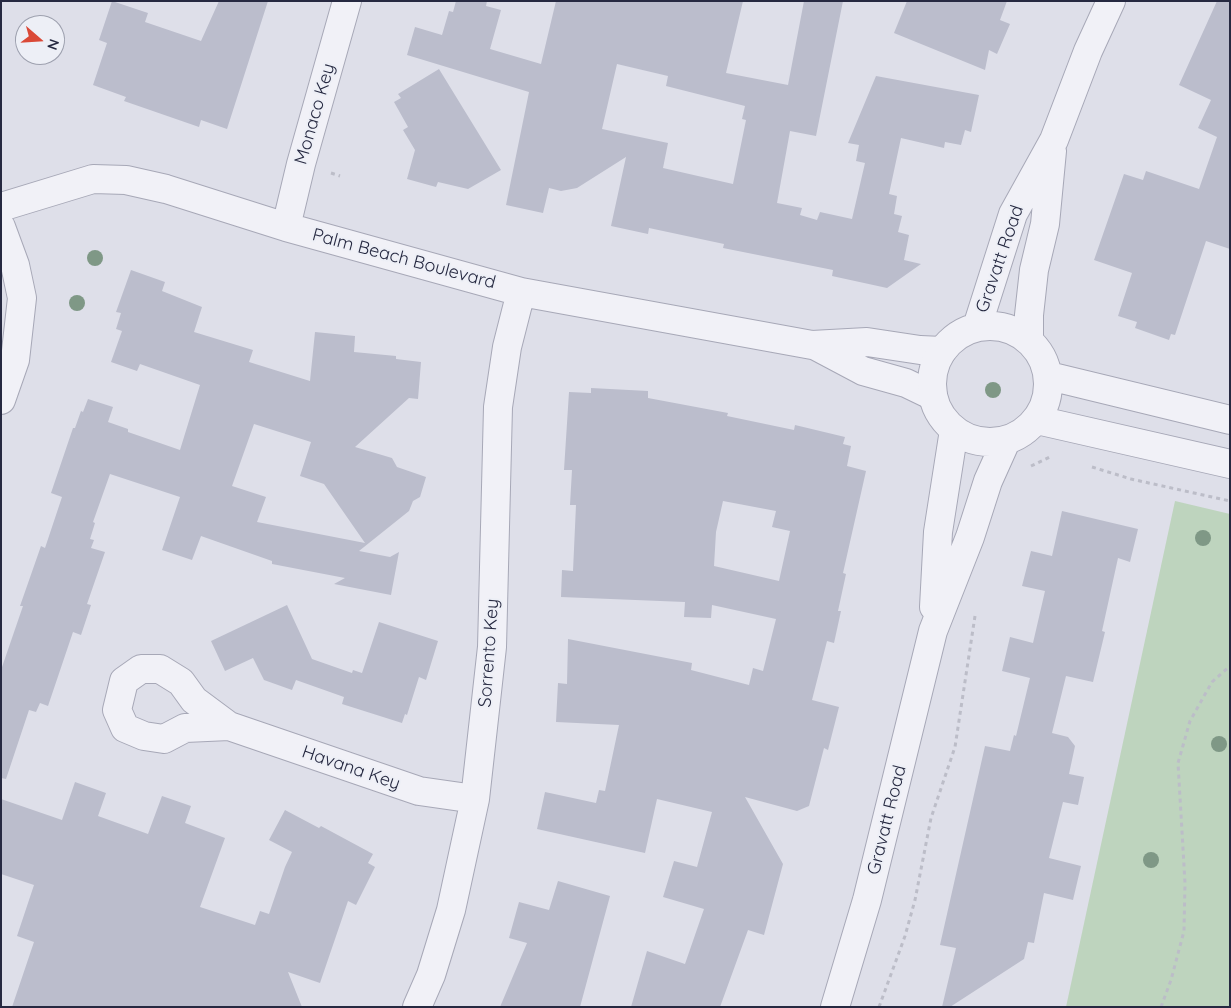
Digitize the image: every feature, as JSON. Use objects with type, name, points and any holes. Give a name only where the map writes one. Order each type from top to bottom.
[{"type":"street","name":"Monaco Key","points":[[286,227],[301,164],[347,1]]},
{"type":"street","name":"Gravatt Road","points":[[977,327],[1013,214],[1054,140],[1088,51],[1111,1]]},
{"type":"street","name":"Gravatt Road","points":[[1029,340],[1029,315],[1034,270],[1045,224],[1054,140]]},
{"type":"street","name":"Palm Beach Boulevard","points":[[1,207],[93,178],[126,180],[166,189],[286,227],[521,292],[812,345],[867,342],[920,350],[942,351]]},
{"type":"street","points":[[1,227],[15,265],[22,298],[15,360],[1,400]]},
{"type":"street","name":"Sorrento Key","points":[[418,1007],[431,975],[451,910],[475,799],[492,647],[498,407],[507,347],[521,292]]},
{"type":"street","points":[[996,325],[1013,330],[1029,340],[1045,362],[1049,376],[1048,392],[1037,420],[1023,433],[1006,441],[988,443],[970,439],[954,430],[940,415],[933,396],[932,380],[935,365],[942,351],[952,340],[964,332],[977,327],[996,325]]},
{"type":"street","name":"Palm Beach Boulevard","points":[[812,345],[863,371],[906,383],[933,396]]},
{"type":"street","points":[[1049,376],[1230,420]]},
{"type":"street","points":[[1037,420],[1230,464]]},
{"type":"street","name":"Gravatt Road","points":[[933,632],[938,532],[954,430]]},
{"type":"street","name":"Gravatt Road","points":[[834,1007],[868,900],[933,632],[970,537],[988,481],[1006,441]]},
{"type":"street","name":"Havana Key","points":[[228,726],[419,791],[475,799]]},
{"type":"path","points":[[1026,470],[1033,464],[1049,458],[1056,458]]},
{"type":"path","points":[[1087,465],[1131,479],[1230,501]]},
{"type":"path","points":[[878,1007],[905,936],[915,900],[931,818],[955,747],[973,624],[978,607]]},
{"type":"path","points":[[1160,1007],[1171,980],[1184,931],[1185,882],[1178,763],[1190,721],[1212,682],[1230,666]]},
{"type":"green space","points":[[1175,501],[1230,514],[1230,1007],[1066,1007]]},
{"type":"building","points":[[112,1],[148,13],[145,22],[201,41],[219,1],[268,1],[227,129],[201,120],[199,127],[124,101],[126,97],[93,85],[107,43],[99,40]]},
{"type":"building","points":[[456,1],[487,1],[486,6],[501,10],[490,49],[541,64],[556,1],[743,1],[726,73],[788,85],[804,1],[843,1],[816,136],[790,131],[777,203],[802,208],[800,215],[817,220],[820,212],[852,219],[865,163],[856,161],[859,145],[848,143],[876,76],[979,95],[971,132],[965,130],[961,145],[945,142],[944,148],[901,138],[889,194],[897,196],[894,214],[902,216],[898,232],[909,235],[904,260],[921,264],[887,288],[832,276],[833,270],[723,248],[724,244],[649,228],[648,234],[611,226],[626,157],[577,188],[561,191],[549,188],[543,213],[506,205],[529,92],[407,55],[415,27],[442,35],[449,11],[453,12]],"holes":[[[617,64],[668,76],[666,86],[745,106],[742,119],[746,120],[733,184],[663,168],[668,143],[602,129]]]},
{"type":"building","points":[[907,1],[1007,1],[1000,20],[1010,24],[997,54],[989,50],[985,70],[894,33]]},
{"type":"building","points":[[1217,1],[1230,1],[1230,249],[1206,241],[1175,335],[1171,334],[1169,340],[1135,328],[1137,322],[1118,316],[1132,273],[1094,260],[1124,174],[1143,180],[1146,171],[1199,189],[1217,137],[1198,128],[1211,100],[1179,85]]},
{"type":"building","points":[[439,69],[501,170],[468,189],[438,182],[436,187],[407,179],[415,150],[403,130],[408,127],[394,102],[401,98],[398,94]]},
{"type":"building","points":[[131,270],[165,282],[162,291],[202,307],[194,332],[253,350],[249,362],[310,381],[315,332],[355,336],[354,352],[396,356],[396,359],[421,362],[418,399],[409,398],[355,447],[392,458],[397,467],[426,477],[420,497],[413,501],[409,511],[359,551],[390,557],[399,552],[391,595],[334,584],[345,578],[272,564],[272,561],[201,536],[192,560],[162,550],[180,497],[110,474],[93,522],[95,523],[90,539],[94,540],[91,548],[105,552],[87,604],[91,605],[81,635],[73,632],[48,706],[40,703],[36,712],[29,710],[6,779],[1,778],[1,670],[23,606],[20,606],[41,546],[45,548],[62,497],[51,493],[73,428],[75,428],[81,411],[83,412],[88,399],[113,407],[108,422],[128,429],[128,432],[180,450],[200,385],[140,364],[137,371],[111,362],[122,331],[116,329],[121,313],[116,312]],"holes":[[[254,424],[311,442],[300,476],[324,484],[365,543],[257,522],[266,497],[232,486]]]},
{"type":"building","points":[[591,388],[648,391],[648,398],[728,413],[727,416],[794,430],[795,425],[845,437],[843,444],[851,446],[847,466],[866,471],[843,573],[846,574],[838,611],[841,611],[834,643],[827,641],[812,700],[839,707],[828,750],[824,748],[809,806],[797,811],[745,797],[783,864],[764,935],[748,930],[720,1007],[631,1007],[647,951],[685,964],[704,909],[663,897],[674,861],[697,867],[712,812],[657,799],[645,853],[537,829],[545,792],[596,803],[599,790],[605,791],[619,725],[556,722],[558,683],[567,684],[568,639],[692,663],[691,670],[749,685],[753,668],[763,671],[776,619],[712,605],[711,618],[684,617],[685,602],[561,597],[562,570],[573,571],[576,505],[570,505],[572,470],[564,470],[569,392],[591,393]],"holes":[[[723,501],[776,511],[772,527],[790,531],[779,581],[714,566],[716,532]]]},
{"type":"building","points":[[1062,511],[1138,529],[1130,562],[1118,558],[1102,631],[1105,632],[1093,682],[1066,676],[1052,733],[1068,737],[1075,746],[1069,774],[1084,777],[1078,805],[1063,802],[1049,858],[1081,866],[1073,900],[1044,893],[1034,943],[1028,942],[1024,959],[950,1007],[942,1007],[956,948],[940,945],[985,746],[1010,751],[1014,735],[1016,736],[1030,678],[1002,671],[1010,637],[1033,643],[1045,591],[1022,586],[1031,551],[1052,556]]},
{"type":"building","points":[[287,605],[312,659],[352,673],[353,670],[362,673],[379,622],[438,641],[426,680],[419,677],[407,715],[405,714],[402,723],[342,704],[344,697],[296,680],[292,690],[264,680],[253,658],[225,671],[211,641]]},
{"type":"building","points":[[75,782],[106,793],[98,816],[148,834],[162,796],[191,806],[185,823],[225,838],[200,907],[255,925],[260,911],[269,914],[292,852],[269,840],[285,810],[319,828],[321,826],[373,854],[368,863],[375,867],[356,905],[348,901],[320,983],[288,972],[302,1007],[12,1007],[34,942],[17,936],[34,885],[1,874],[1,799],[62,820]]},
{"type":"building","points":[[558,881],[610,896],[580,1007],[500,1007],[527,943],[509,938],[519,902],[549,910]]}]
